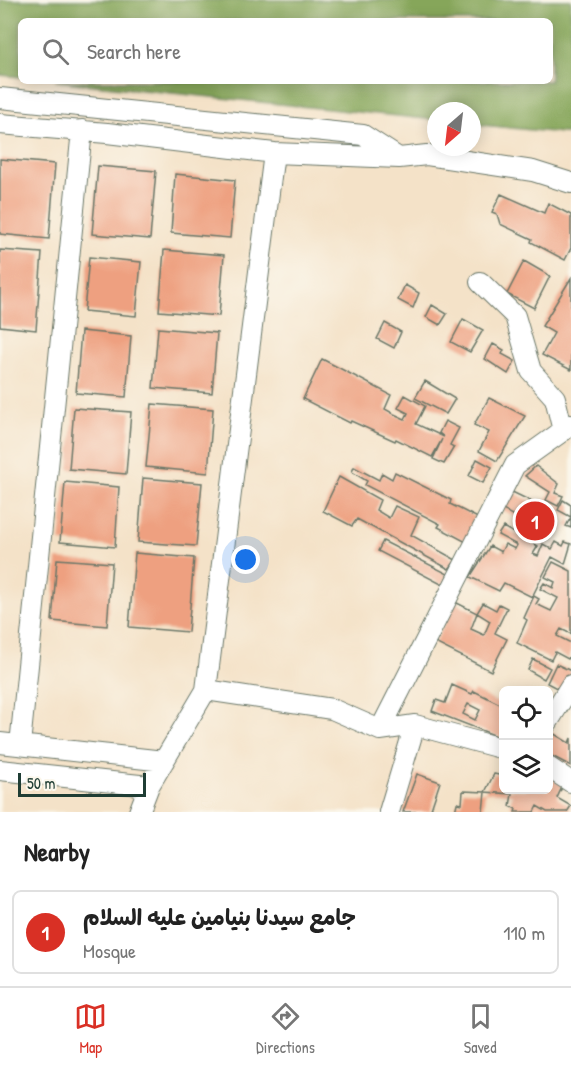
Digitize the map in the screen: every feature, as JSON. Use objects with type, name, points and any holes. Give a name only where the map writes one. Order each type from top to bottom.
[{"type":"street","points":[[0,98],[363,135],[399,158]]},
{"type":"street","points":[[0,124],[82,130],[274,153],[399,158],[427,155],[532,171],[571,183]]},
{"type":"street","points":[[82,130],[10,744],[164,761]]},
{"type":"street","points":[[139,812],[149,786],[206,690],[274,153]]},
{"type":"street","points":[[380,730],[515,465],[567,428],[555,398],[531,371],[515,316],[480,282]]},
{"type":"street","points":[[553,715],[571,685]]},
{"type":"street","points":[[206,690],[333,709],[380,730],[415,725],[499,748]]},
{"type":"street","points":[[389,812],[415,725]]},
{"type":"street","points":[[553,769],[571,782]]},
{"type":"street","points":[[0,770],[149,786]]},
{"type":"green space","points":[[0,0],[571,0],[571,134],[481,125],[481,102],[427,102],[427,119],[84,84],[553,84],[553,18],[18,18],[18,77],[0,75]]},
{"type":"building","points":[[0,159],[55,164],[49,239],[0,234]]},
{"type":"building","points":[[98,166],[156,171],[150,239],[92,234]]},
{"type":"building","points":[[175,174],[235,180],[230,238],[171,233]]},
{"type":"building","points":[[501,194],[544,213],[548,203],[571,215],[571,248],[565,260],[531,242],[532,239],[500,224],[497,214],[492,212]]},
{"type":"building","points":[[0,250],[42,253],[36,330],[0,326]]},
{"type":"building","points":[[164,250],[224,255],[219,316],[159,311]]},
{"type":"building","points":[[89,257],[141,262],[136,316],[84,311]]},
{"type":"building","points":[[524,261],[550,276],[534,308],[507,294]]},
{"type":"building","points":[[571,278],[571,370],[542,355],[554,333],[542,326]]},
{"type":"building","points":[[405,285],[419,293],[413,308],[398,300]]},
{"type":"building","points":[[432,305],[447,314],[440,325],[426,317]]},
{"type":"building","points":[[463,319],[483,330],[470,352],[451,342]]},
{"type":"building","points":[[385,323],[401,332],[394,348],[377,339]]},
{"type":"building","points":[[158,328],[217,333],[212,393],[153,388]]},
{"type":"building","points":[[81,331],[131,336],[126,397],[76,393]]},
{"type":"building","points":[[493,344],[504,350],[502,354],[515,361],[508,374],[485,359]]},
{"type":"building","points":[[322,359],[391,395],[385,409],[394,414],[405,419],[408,413],[398,408],[405,395],[425,406],[416,424],[444,437],[439,433],[445,421],[459,428],[450,445],[454,447],[444,464],[433,459],[442,439],[432,457],[396,439],[395,441],[351,421],[350,423],[303,399]]},
{"type":"building","points":[[425,381],[455,399],[446,414],[415,398]]},
{"type":"building","points":[[489,398],[525,416],[497,461],[479,451],[489,432],[474,425]]},
{"type":"building","points":[[152,404],[213,409],[208,473],[146,467]]},
{"type":"building","points":[[74,408],[131,412],[126,474],[69,469]]},
{"type":"building","points":[[477,459],[492,467],[483,483],[469,476]]},
{"type":"building","points":[[536,466],[559,484],[555,493],[563,496],[558,506],[546,500],[550,492],[525,476]]},
{"type":"building","points":[[354,467],[379,480],[382,473],[392,479],[395,472],[451,500],[450,504],[480,519],[468,543],[438,527],[440,524],[365,485],[367,481],[352,472]]},
{"type":"building","points":[[339,477],[380,500],[376,510],[389,518],[395,506],[419,517],[411,535],[456,560],[449,569],[357,519],[352,526],[323,511]]},
{"type":"building","points":[[143,478],[202,483],[196,546],[138,542]]},
{"type":"building","points":[[65,482],[119,487],[115,547],[60,542]]},
{"type":"building","points":[[506,489],[531,501],[526,510],[553,524],[544,539],[515,525],[518,518],[497,507]]},
{"type":"building","points":[[563,500],[571,505],[571,517],[558,510]]},
{"type":"building","points":[[571,517],[571,528],[566,526]]},
{"type":"building","points":[[503,527],[538,546],[533,554],[538,556],[543,544],[552,549],[556,542],[563,546],[565,542],[571,544],[565,564],[552,557],[532,597],[504,583],[499,591],[470,577],[490,546],[501,552],[505,544],[515,549],[517,545],[498,535]]},
{"type":"building","points":[[383,541],[448,574],[443,585],[378,551]]},
{"type":"building","points":[[135,553],[194,558],[188,632],[129,627]]},
{"type":"building","points":[[57,559],[112,563],[107,626],[52,621]]},
{"type":"building","points":[[553,562],[571,571],[571,634],[561,629],[557,636],[571,643],[571,654],[568,659],[555,652],[551,660],[517,643],[527,620],[524,618],[534,596],[539,599],[536,604],[551,611],[558,598],[540,589],[544,583],[553,588],[555,582],[545,577]]},
{"type":"building","points":[[455,602],[477,613],[483,603],[496,610],[499,604],[507,608],[495,633],[507,639],[491,671],[435,643]],"holes":[[[477,613],[490,621],[484,635],[471,629]]]},
{"type":"building","points":[[533,659],[550,668],[544,679],[528,670]]},
{"type":"building","points":[[556,664],[571,671],[564,692],[547,683]]},
{"type":"building","points":[[452,685],[472,694],[474,691],[499,704],[499,737],[432,711],[436,700],[445,703]],"holes":[[[468,704],[480,710],[475,720],[463,714]]]},
{"type":"building","points":[[553,733],[569,743],[571,738],[571,766],[553,757]]},
{"type":"building","points":[[417,774],[440,782],[430,812],[403,812]]},
{"type":"building","points":[[494,774],[499,775],[499,793],[485,792]]},
{"type":"building","points":[[553,780],[563,785],[557,798],[571,806],[567,812],[547,812],[537,806],[534,812],[515,812],[516,809],[510,806],[512,794],[553,794]]},
{"type":"building","points":[[463,791],[485,792],[483,812],[455,812],[457,803],[462,804]]},
{"type":"place","name":"جامع سيدنا بنيامين عليه السلام","points":[[535,521]]}]
